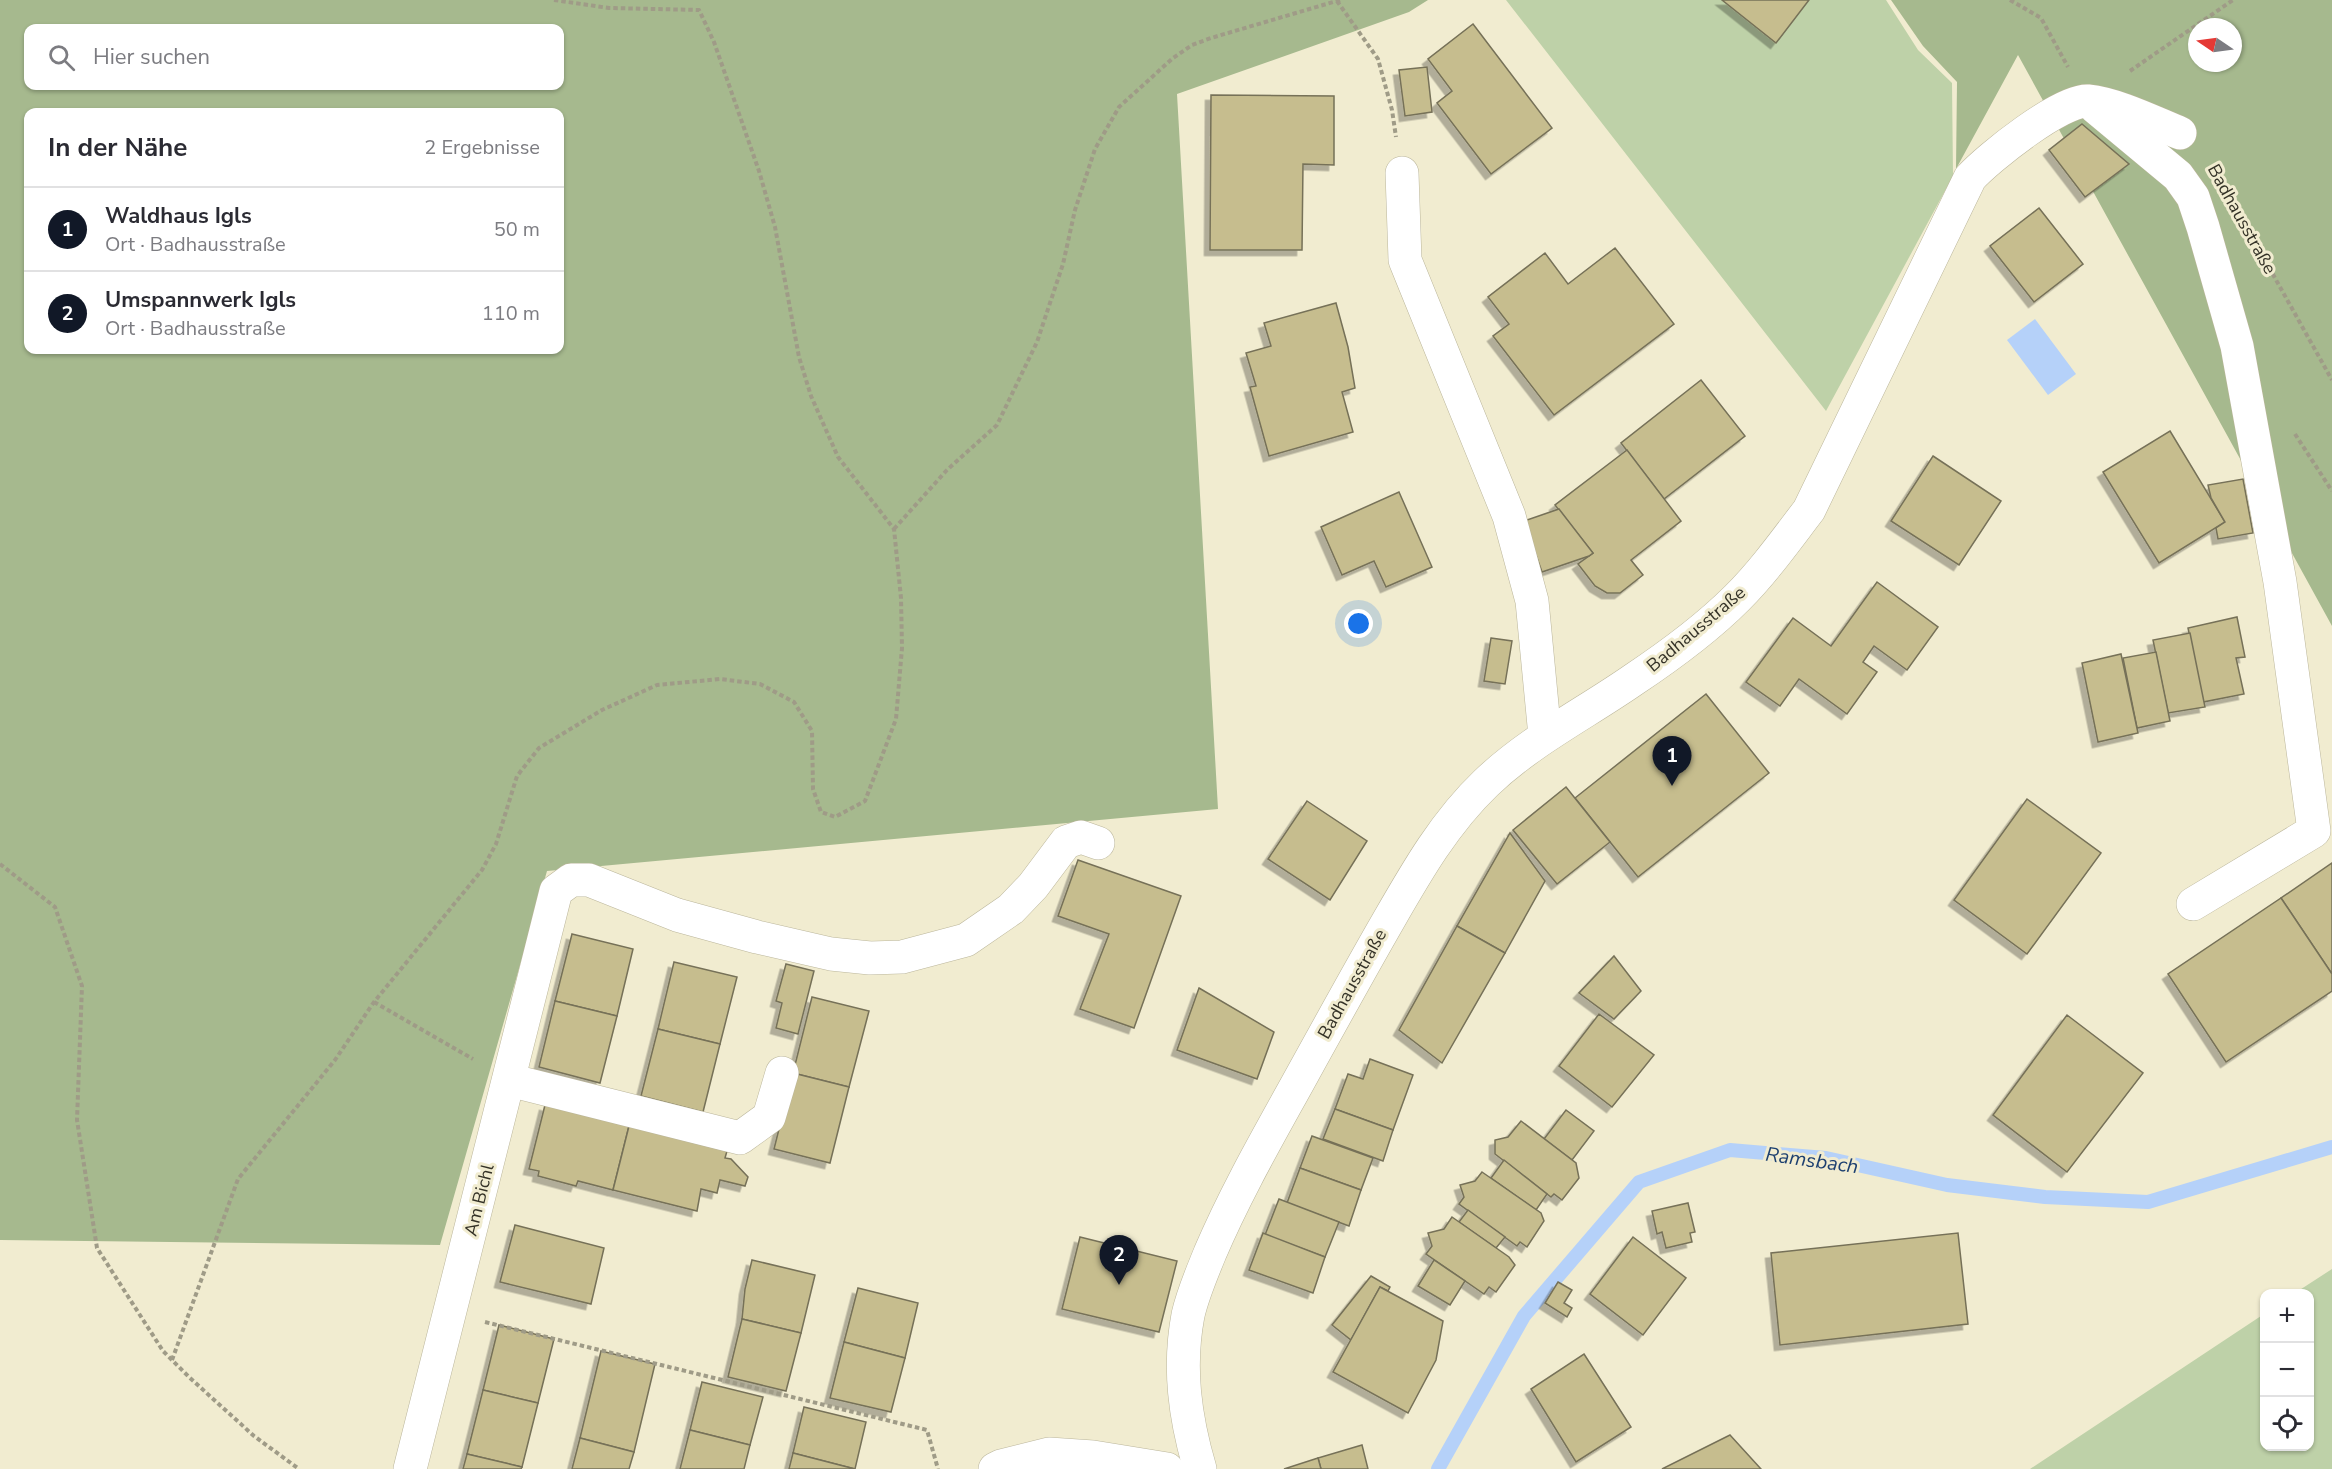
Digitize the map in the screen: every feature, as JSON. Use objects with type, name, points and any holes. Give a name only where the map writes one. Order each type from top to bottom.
[{"type":"street","points":[[2086,100],[2134,114],[2180,133]]},
{"type":"street","points":[[2086,100],[2178,177],[2193,197],[2203,227],[2237,346],[2280,582],[2314,831],[2193,904]]},
{"type":"street","name":"Badhausstraße","points":[[1200,1469],[1188,1427],[1184,1401],[1183,1356],[1195,1290],[1249,1172],[1420,866],[1484,784],[1545,736],[1673,652],[1735,600],[1774,557],[1809,510],[1970,178],[1996,153],[2029,129],[2058,111],[2086,100]]},
{"type":"street","points":[[1402,173],[1405,260],[1509,516],[1532,601],[1545,736]]},
{"type":"street","name":"Am Bichl","points":[[410,1469],[556,891],[571,880],[589,880],[677,915],[758,937],[831,954],[870,958],[902,957],[966,940],[1011,909],[1033,886],[1066,842],[1081,837],[1098,843]]},
{"type":"street","points":[[509,1080],[740,1138],[769,1117],[782,1073]]},
{"type":"street","points":[[995,1469],[1049,1454],[1093,1457],[1167,1469]]},
{"type":"path","points":[[172,1360],[238,1179],[335,1060],[374,1002],[482,870],[496,844],[517,776],[538,748],[602,710],[657,685],[720,679],[760,684],[794,702],[813,730],[813,789],[821,812],[835,818],[865,801],[896,719],[902,648],[901,598],[894,529],[838,457],[811,396],[799,357],[775,227],[759,171],[714,42],[699,10],[609,8],[554,0]]},
{"type":"path","points":[[2010,0],[2042,18],[2086,100],[2233,0]]},
{"type":"path","points":[[894,529],[947,470],[996,425],[1037,342],[1063,264],[1075,210],[1095,149],[1119,107],[1173,58],[1192,45],[1211,38],[1338,1],[1378,59],[1392,110],[1402,173]]},
{"type":"path","name":"Badhausstraße","points":[[2246,228],[2332,380]]},
{"type":"path","points":[[0,864],[55,907],[82,986],[77,1120],[97,1248],[163,1351],[255,1436],[299,1469]]},
{"type":"path","points":[[374,1002],[509,1080]]},
{"type":"path","points":[[450,1313],[927,1430],[938,1469]]},
{"type":"green space","points":[[0,0],[1428,0],[1409,12],[1177,94],[1218,809],[547,871],[440,1245],[0,1240]]},
{"type":"green space","points":[[1506,0],[1886,0],[1918,50],[1952,83],[1953,176],[1826,411]]},
{"type":"green space","points":[[1891,0],[2332,0],[2332,626],[2018,55],[1956,169],[1957,82],[1923,46]]},
{"type":"green space","points":[[2332,1269],[2332,1469],[2030,1469],[2260,1317],[2260,1451],[2314,1451],[2314,1289],[2301,1289]]},
{"type":"water","points":[[2035,319],[2076,374],[2048,395],[2007,340]]},
{"type":"building","points":[[1722,0],[1809,0],[1776,43]]},
{"type":"building","points":[[1473,24],[1552,128],[1491,174],[1437,103],[1452,91],[1428,59]]},
{"type":"building","points":[[1427,67],[1432,112],[1405,116],[1399,70]]},
{"type":"building","points":[[1211,95],[1334,96],[1334,165],[1303,164],[1302,250],[1210,250]]},
{"type":"building","points":[[2082,124],[2129,164],[2085,197],[2049,150]]},
{"type":"building","points":[[2039,208],[2083,264],[2034,302],[1990,246]]},
{"type":"building","points":[[1615,248],[1674,324],[1554,415],[1493,336],[1509,324],[1488,297],[1545,253],[1568,284]]},
{"type":"building","points":[[1336,303],[1348,347],[1355,388],[1342,392],[1353,432],[1269,456],[1250,387],[1256,386],[1246,353],[1271,346],[1264,323]]},
{"type":"building","points":[[1701,380],[1745,436],[1664,499],[1621,443]]},
{"type":"building","points":[[2170,431],[2225,522],[2159,563],[2103,472]]},
{"type":"building","points":[[1627,450],[1681,521],[1631,560],[1643,575],[1620,593],[1607,593],[1595,586],[1578,564],[1593,553],[1555,505]]},
{"type":"building","points":[[1933,456],[2001,501],[1959,565],[1891,521]]},
{"type":"building","points":[[2243,479],[2253,533],[2218,539],[2216,528],[2225,522],[2211,498],[2208,485]]},
{"type":"building","points":[[1399,492],[1432,567],[1386,587],[1374,561],[1342,575],[1321,527]]},
{"type":"building","points":[[1559,509],[1593,553],[1542,572],[1524,521]]},
{"type":"building","points":[[1877,582],[1938,627],[1907,670],[1874,646],[1863,662],[1877,672],[1847,714],[1799,679],[1780,706],[1746,682],[1793,618],[1831,646]]},
{"type":"building","points":[[2237,617],[2245,657],[2236,658],[2244,694],[2203,702],[2188,628]]},
{"type":"building","points":[[2190,633],[2205,707],[2168,713],[2153,640]]},
{"type":"building","points":[[1491,638],[1512,641],[1505,684],[1484,681]]},
{"type":"building","points":[[2156,652],[2170,721],[2137,728],[2123,658]]},
{"type":"building","points":[[2121,654],[2138,733],[2098,742],[2082,663]]},
{"type":"building","points":[[1706,694],[1769,773],[1638,877],[1575,798]]},
{"type":"building","points":[[1566,787],[1610,842],[1557,884],[1513,830]]},
{"type":"building","points":[[2027,799],[2101,853],[2027,954],[1954,900]]},
{"type":"building","points":[[1307,801],[1367,841],[1330,900],[1268,859]]},
{"type":"building","points":[[1510,833],[1545,881],[1505,953],[1457,926]]},
{"type":"building","points":[[1078,860],[1181,896],[1134,1028],[1080,1009],[1109,934],[1058,916]]},
{"type":"building","points":[[2332,863],[2332,974],[2281,898]]},
{"type":"building","points":[[2281,898],[2332,974],[2332,991],[2226,1062],[2168,974]]},
{"type":"building","points":[[1457,926],[1505,953],[1442,1063],[1399,1030]]},
{"type":"building","points":[[572,934],[633,949],[617,1016],[555,1001]]},
{"type":"building","points":[[1614,956],[1641,991],[1614,1019],[1579,993]]},
{"type":"building","points":[[674,962],[737,977],[720,1044],[658,1029]]},
{"type":"building","points":[[786,964],[814,971],[798,1034],[776,1028],[782,1003],[776,1001]]},
{"type":"building","points":[[1199,988],[1274,1032],[1257,1079],[1177,1050]]},
{"type":"building","points":[[812,997],[869,1011],[849,1087],[793,1073]]},
{"type":"building","points":[[555,1001],[617,1016],[600,1083],[539,1067]]},
{"type":"building","points":[[1599,1014],[1654,1055],[1612,1107],[1559,1066]]},
{"type":"building","points":[[2067,1015],[2143,1073],[2067,1172],[1993,1115]]},
{"type":"building","points":[[658,1029],[720,1044],[703,1112],[641,1096]]},
{"type":"building","points":[[1370,1059],[1413,1075],[1393,1130],[1335,1109],[1348,1074],[1363,1079]]},
{"type":"building","points":[[793,1073],[849,1087],[830,1163],[774,1149]]},
{"type":"building","points":[[545,1105],[629,1126],[613,1190],[578,1181],[576,1186],[538,1176],[539,1171],[529,1169]]},
{"type":"building","points":[[1335,1109],[1393,1130],[1383,1161],[1323,1139]]},
{"type":"building","points":[[1566,1110],[1594,1131],[1572,1160],[1544,1139]]},
{"type":"building","points":[[1521,1121],[1576,1163],[1579,1178],[1562,1200],[1554,1194],[1551,1197],[1495,1154],[1495,1140],[1508,1137]]},
{"type":"building","points":[[629,1126],[727,1151],[725,1158],[731,1159],[748,1177],[745,1186],[720,1180],[717,1193],[701,1189],[697,1211],[613,1190]]},
{"type":"building","points":[[1312,1136],[1373,1158],[1361,1190],[1300,1168]]},
{"type":"building","points":[[1504,1160],[1547,1194],[1536,1210],[1491,1178]]},
{"type":"building","points":[[1300,1168],[1361,1190],[1349,1226],[1287,1203]]},
{"type":"building","points":[[1482,1172],[1541,1213],[1544,1221],[1527,1247],[1520,1242],[1517,1246],[1459,1204],[1464,1197],[1460,1185],[1475,1181]]},
{"type":"building","points":[[1279,1199],[1339,1222],[1325,1257],[1265,1235]]},
{"type":"building","points":[[1688,1203],[1695,1232],[1690,1233],[1692,1242],[1666,1248],[1662,1232],[1657,1234],[1652,1211]]},
{"type":"building","points":[[1468,1210],[1505,1237],[1496,1248],[1459,1222]]},
{"type":"building","points":[[1452,1217],[1509,1257],[1515,1265],[1496,1292],[1489,1287],[1484,1294],[1426,1254],[1432,1246],[1428,1233],[1444,1229]]},
{"type":"building","points":[[515,1225],[604,1248],[591,1304],[500,1282]]},
{"type":"building","points":[[1263,1233],[1325,1257],[1313,1293],[1249,1270]]},
{"type":"building","points":[[1958,1233],[1968,1324],[1780,1345],[1771,1253]]},
{"type":"building","points":[[1080,1237],[1177,1261],[1159,1332],[1062,1309]]},
{"type":"building","points":[[1633,1237],[1686,1278],[1643,1335],[1590,1294]]},
{"type":"building","points":[[752,1260],[815,1275],[801,1333],[742,1319],[745,1289]]},
{"type":"building","points":[[1434,1260],[1465,1281],[1450,1305],[1418,1286]]},
{"type":"building","points":[[1371,1276],[1390,1287],[1388,1291],[1380,1287],[1351,1340],[1332,1325]]},
{"type":"building","points":[[1558,1282],[1572,1290],[1564,1303],[1572,1308],[1567,1317],[1545,1303]]},
{"type":"building","points":[[1380,1287],[1443,1321],[1436,1360],[1408,1413],[1333,1372]]},
{"type":"building","points":[[858,1288],[918,1303],[905,1358],[844,1342]]},
{"type":"building","points":[[742,1319],[801,1333],[786,1391],[728,1377]]},
{"type":"building","points":[[499,1325],[554,1339],[538,1403],[483,1390]]},
{"type":"building","points":[[844,1342],[905,1358],[891,1412],[830,1398]]},
{"type":"building","points":[[601,1351],[655,1364],[634,1452],[580,1438]]},
{"type":"building","points":[[1584,1354],[1631,1427],[1576,1462],[1531,1389]]},
{"type":"building","points":[[702,1382],[763,1397],[750,1445],[690,1430]]},
{"type":"building","points":[[483,1390],[538,1403],[522,1467],[467,1454]]},
{"type":"building","points":[[804,1407],[866,1422],[855,1469],[793,1453]]},
{"type":"building","points":[[690,1430],[750,1445],[744,1469],[680,1469]]},
{"type":"building","points":[[1730,1435],[1761,1469],[1662,1469]]},
{"type":"building","points":[[580,1438],[634,1452],[629,1469],[572,1469]]},
{"type":"building","points":[[1362,1445],[1368,1469],[1321,1469],[1318,1458]]},
{"type":"building","points":[[793,1453],[855,1469],[789,1469]]},
{"type":"building","points":[[467,1454],[522,1467],[521,1469],[463,1469]]},
{"type":"building","points":[[1318,1458],[1321,1469],[1284,1469]]},
{"type":"waterway","name":"Ramsbach","points":[[1438,1469],[1524,1316],[1639,1182],[1730,1150],[1826,1158],[1947,1185],[2045,1197],[2148,1202],[2332,1147]]},
{"type":"place","name":"Waldhaus Igls","points":[[1672,786]]},
{"type":"place","name":"Umspannwerk Igls","points":[[1119,1285]]}]
